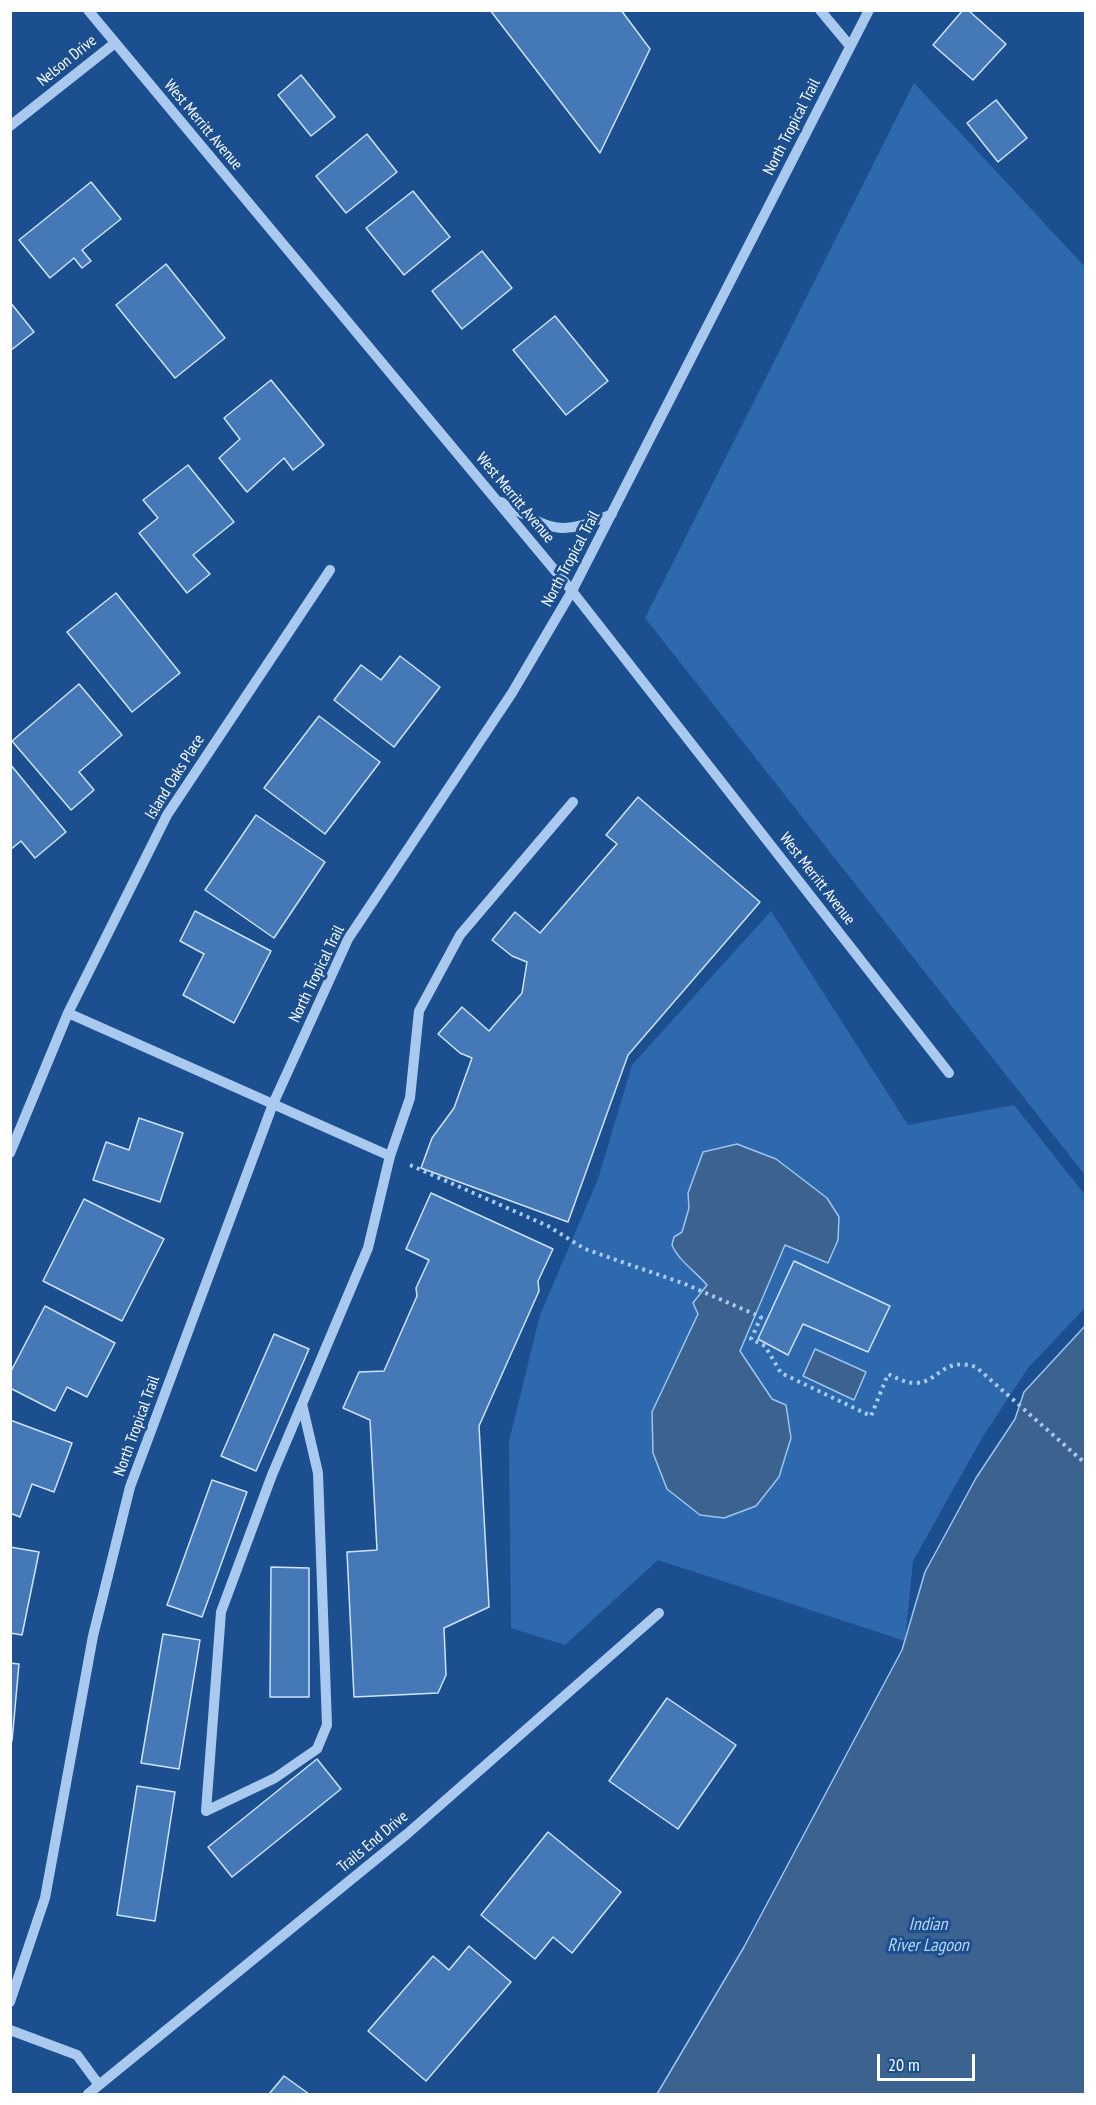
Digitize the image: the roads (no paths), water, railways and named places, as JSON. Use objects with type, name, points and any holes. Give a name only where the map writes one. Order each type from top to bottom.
[{"type":"street","name":"West Merritt Avenue","points":[[88,10],[573,591],[949,1073]]},
{"type":"street","points":[[820,10],[850,46]]},
{"type":"street","name":"North Tropical Trail","points":[[10,2002],[45,1898],[93,1636],[130,1487],[273,1104],[348,939],[512,693],[573,591],[869,10]]},
{"type":"street","name":"Nelson Drive","points":[[10,126],[115,43]]},
{"type":"street","points":[[497,500],[540,522],[563,530],[581,527],[612,514]]},
{"type":"street","name":"Island Oaks Place","points":[[10,1153],[68,1013],[167,815],[330,570]]},
{"type":"street","points":[[302,1404],[318,1473],[327,1725],[317,1749],[275,1778],[206,1811],[221,1612],[272,1475],[302,1404],[368,1248],[390,1156],[410,1098],[418,1011],[460,934],[573,802]]},
{"type":"street","points":[[68,1013],[390,1156]]},
{"type":"street","name":"Trails End Drive","points":[[88,2094],[407,1834],[659,1613]]},
{"type":"street","points":[[10,2031],[77,2055],[99,2085]]},
{"type":"water","points":[[737,1144],[776,1159],[827,1198],[839,1217],[838,1240],[828,1263],[785,1245],[740,1351],[772,1399],[786,1405],[791,1438],[779,1477],[756,1506],[724,1518],[700,1515],[667,1489],[653,1453],[652,1412],[698,1314],[693,1303],[707,1285],[675,1250],[672,1245],[674,1237],[682,1232],[689,1208],[688,1193],[703,1152]]},
{"type":"water","name":"Indian River Lagoon","points":[[1085,1326],[1085,2094],[657,2094],[744,1947],[902,1650],[925,1572],[976,1478],[1015,1419],[1024,1392]]},
{"type":"water","points":[[815,1349],[866,1372],[854,1400],[803,1376]]}]
